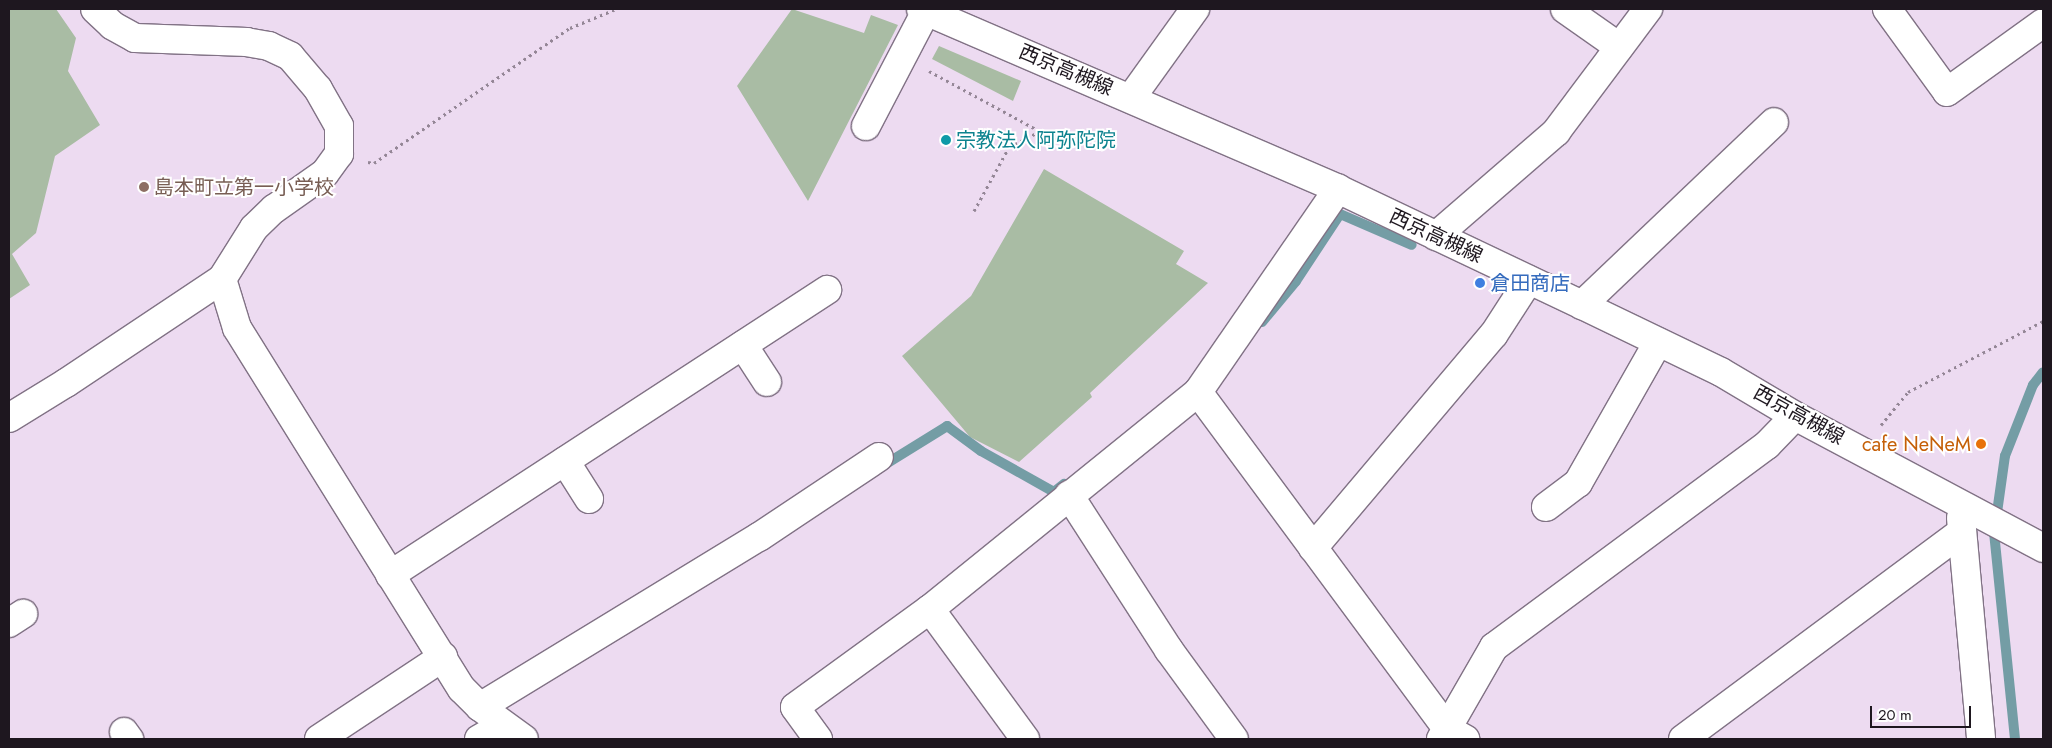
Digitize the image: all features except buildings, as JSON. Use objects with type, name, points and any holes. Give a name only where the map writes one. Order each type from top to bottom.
[{"type":"street","points":[[9,418],[66,383],[222,279],[254,228],[274,209],[325,173],[339,154],[339,126],[318,89],[290,56],[270,46],[247,42],[135,38],[112,25],[95,9]]},
{"type":"street","points":[[1131,98],[1195,9]]},
{"type":"street","points":[[1565,9],[1619,47]]},
{"type":"street","points":[[1436,236],[1556,132],[1648,9]]},
{"type":"street","points":[[1887,9],[1947,92],[2043,23]]},
{"type":"street","points":[[866,126],[903,56],[924,10]]},
{"type":"street","name":"西京高槻線","points":[[924,10],[1338,189],[1582,305],[1721,372],[1795,416],[1865,452],[1968,516],[2016,533],[2043,548]]},
{"type":"street","points":[[1582,305],[1774,122]]},
{"type":"street","points":[[818,739],[795,707],[930,609],[1198,392],[1338,189]]},
{"type":"street","points":[[222,279],[237,328],[462,689],[480,707],[514,732]]},
{"type":"street","points":[[1313,548],[1494,334],[1529,280]]},
{"type":"street","points":[[390,575],[827,290]]},
{"type":"street","points":[[1546,507],[1578,483],[1658,342]]},
{"type":"street","points":[[743,345],[767,382]]},
{"type":"street","points":[[1198,392],[1451,736],[1494,647],[1768,446],[1795,416]]},
{"type":"street","points":[[480,707],[759,538],[879,457]]},
{"type":"street","points":[[565,462],[589,499]]},
{"type":"street","points":[[1069,496],[1169,650],[1234,739]]},
{"type":"street","points":[[1683,739],[1968,516]]},
{"type":"street","points":[[1968,516],[1981,739]]},
{"type":"street","points":[[930,609],[1025,739]]},
{"type":"street","points":[[319,739],[443,657]]},
{"type":"street","points":[[479,739],[514,732]]},
{"type":"path","points":[[339,154],[374,164],[570,28],[616,9]]},
{"type":"path","points":[[903,56],[1060,142]]},
{"type":"path","points":[[974,211],[1009,147],[1039,132],[1042,127]]},
{"type":"path","points":[[1865,452],[1885,419],[1908,392],[2043,320]]},
{"type":"green space","points":[[9,9],[56,9],[76,38],[68,71],[100,125],[55,156],[36,233],[12,254],[30,285],[9,299]]},
{"type":"green space","points":[[792,9],[864,33],[871,15],[898,25],[808,201],[737,86]]},
{"type":"green space","points":[[939,46],[1021,81],[1013,101],[932,59]]},
{"type":"green space","points":[[1044,169],[1184,251],[1176,264],[1208,283],[1090,393],[1092,397],[1019,462],[970,437],[902,356],[971,296]]},
{"type":"waterway","points":[[1262,322],[1296,281],[1340,214],[1412,245]]},
{"type":"waterway","points":[[2015,739],[1994,534],[2005,456],[2033,385],[2043,372]]},
{"type":"waterway","points":[[881,467],[947,426],[981,451],[1054,492],[1064,484]]},
{"type":"place","name":"宗教法人阿弥陀院","points":[[946,140]]},
{"type":"place","name":"島本町立第一小学校","points":[[144,187]]},
{"type":"place","name":"倉田商店","points":[[1480,283]]},
{"type":"place","name":"cafe NeNeM","points":[[1981,444]]}]
